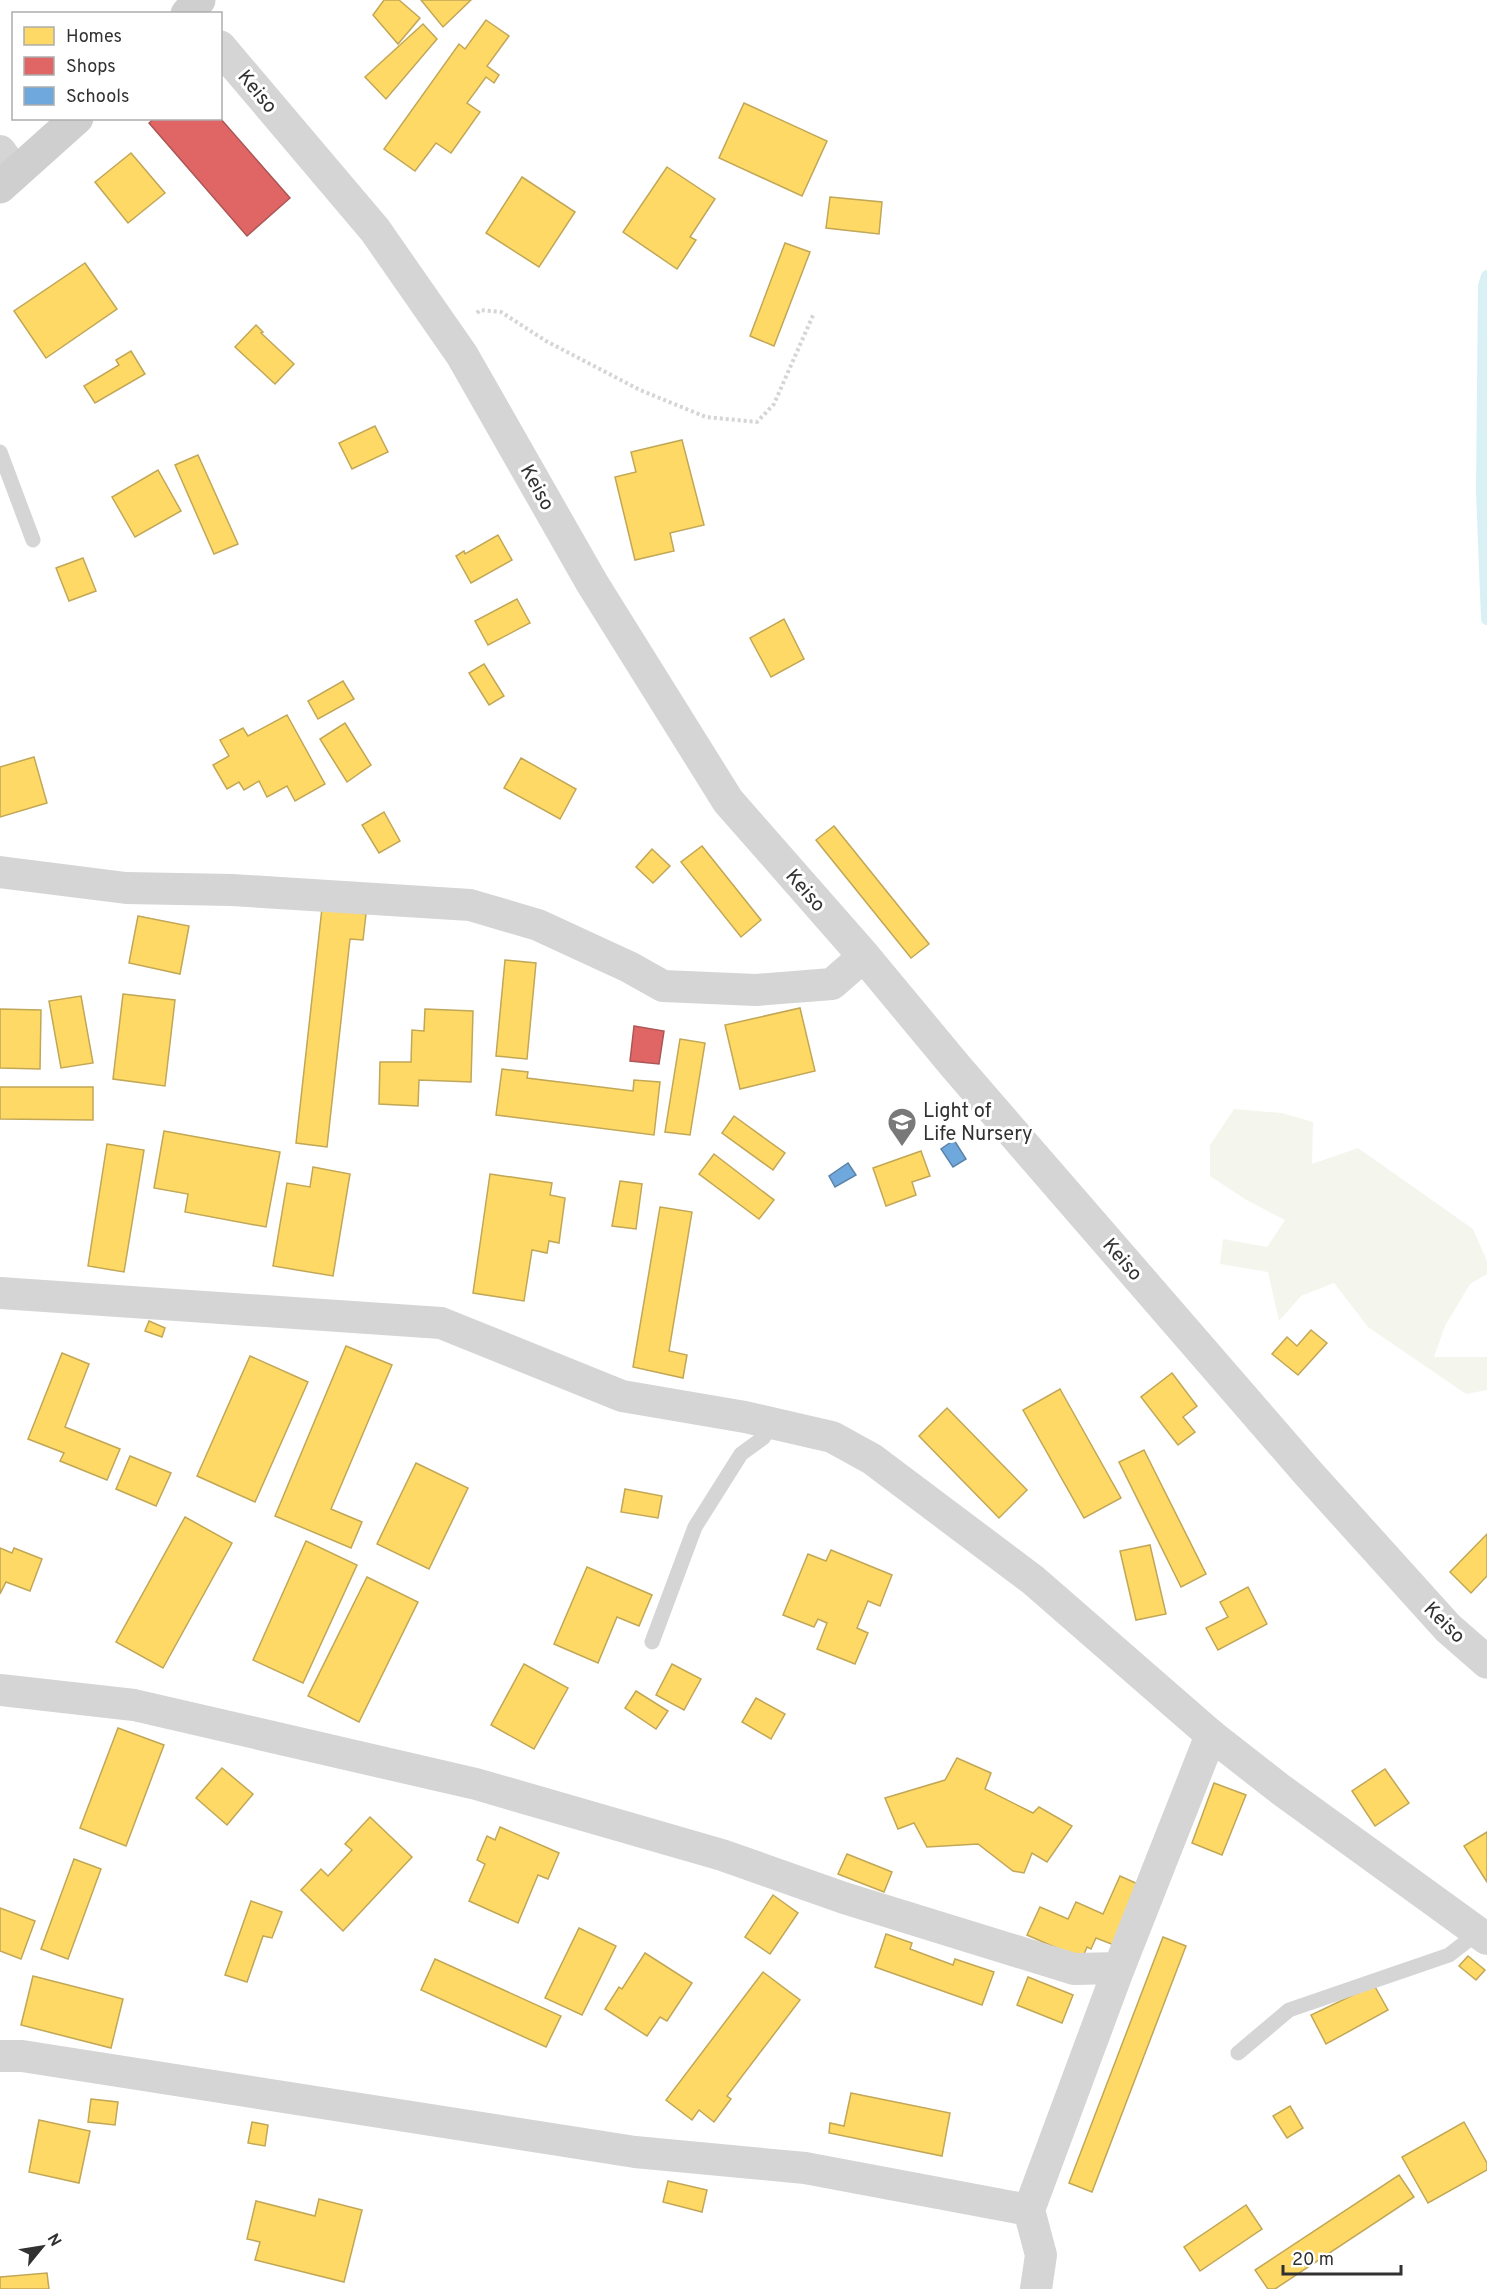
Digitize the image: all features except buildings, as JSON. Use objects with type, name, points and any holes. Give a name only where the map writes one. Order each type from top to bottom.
[{"type":"main road","points":[[5,170],[74,120]]},
{"type":"street","name":"Keiso","points":[[222,49],[375,230],[451,340],[491,401],[592,583],[728,801],[1308,1473],[1448,1628],[1487,1662]]},
{"type":"street","points":[[0,872],[126,888],[231,890],[470,905],[538,925],[629,967],[663,986],[756,990],[832,984],[864,956]]},
{"type":"street","points":[[0,1293],[441,1323],[622,1396],[773,1423],[832,1437],[872,1459],[1033,1580],[1211,1735],[1349,1841],[1484,1932]]},
{"type":"street","points":[[0,1690],[134,1706],[476,1784],[722,1855],[844,1898],[1074,1970],[1119,1968]]},
{"type":"street","points":[[1036,2289],[1041,2255],[1029,2210],[1119,1968],[1211,1735]]},
{"type":"street","points":[[0,2056],[22,2056],[316,2100],[635,2152],[805,2168],[1029,2210]]},
{"type":"lane","points":[[0,452],[33,540]]},
{"type":"lane","points":[[652,1642],[695,1527],[741,1455],[763,1438],[773,1423]]},
{"type":"lane","points":[[1238,2053],[1288,2010],[1449,1955],[1484,1932]]},
{"type":"path","points":[[451,340],[480,310],[501,312],[546,341],[640,390],[706,417],[757,422],[774,404],[814,314]]},
{"type":"shaded area","points":[[1234,1109],[1282,1113],[1313,1122],[1312,1164],[1358,1148],[1473,1229],[1487,1261],[1487,1274],[1470,1284],[1445,1326],[1434,1357],[1487,1357],[1487,1390],[1466,1394],[1368,1327],[1334,1283],[1301,1296],[1279,1321],[1268,1272],[1220,1264],[1223,1239],[1267,1247],[1285,1220],[1248,1201],[1210,1176],[1210,1145]]},
{"type":"waterway","points":[[1487,276],[1484,286],[1482,491],[1487,619]]},
{"type":"place","name":"Light of Life Nursery","points":[[902,1148]]}]
